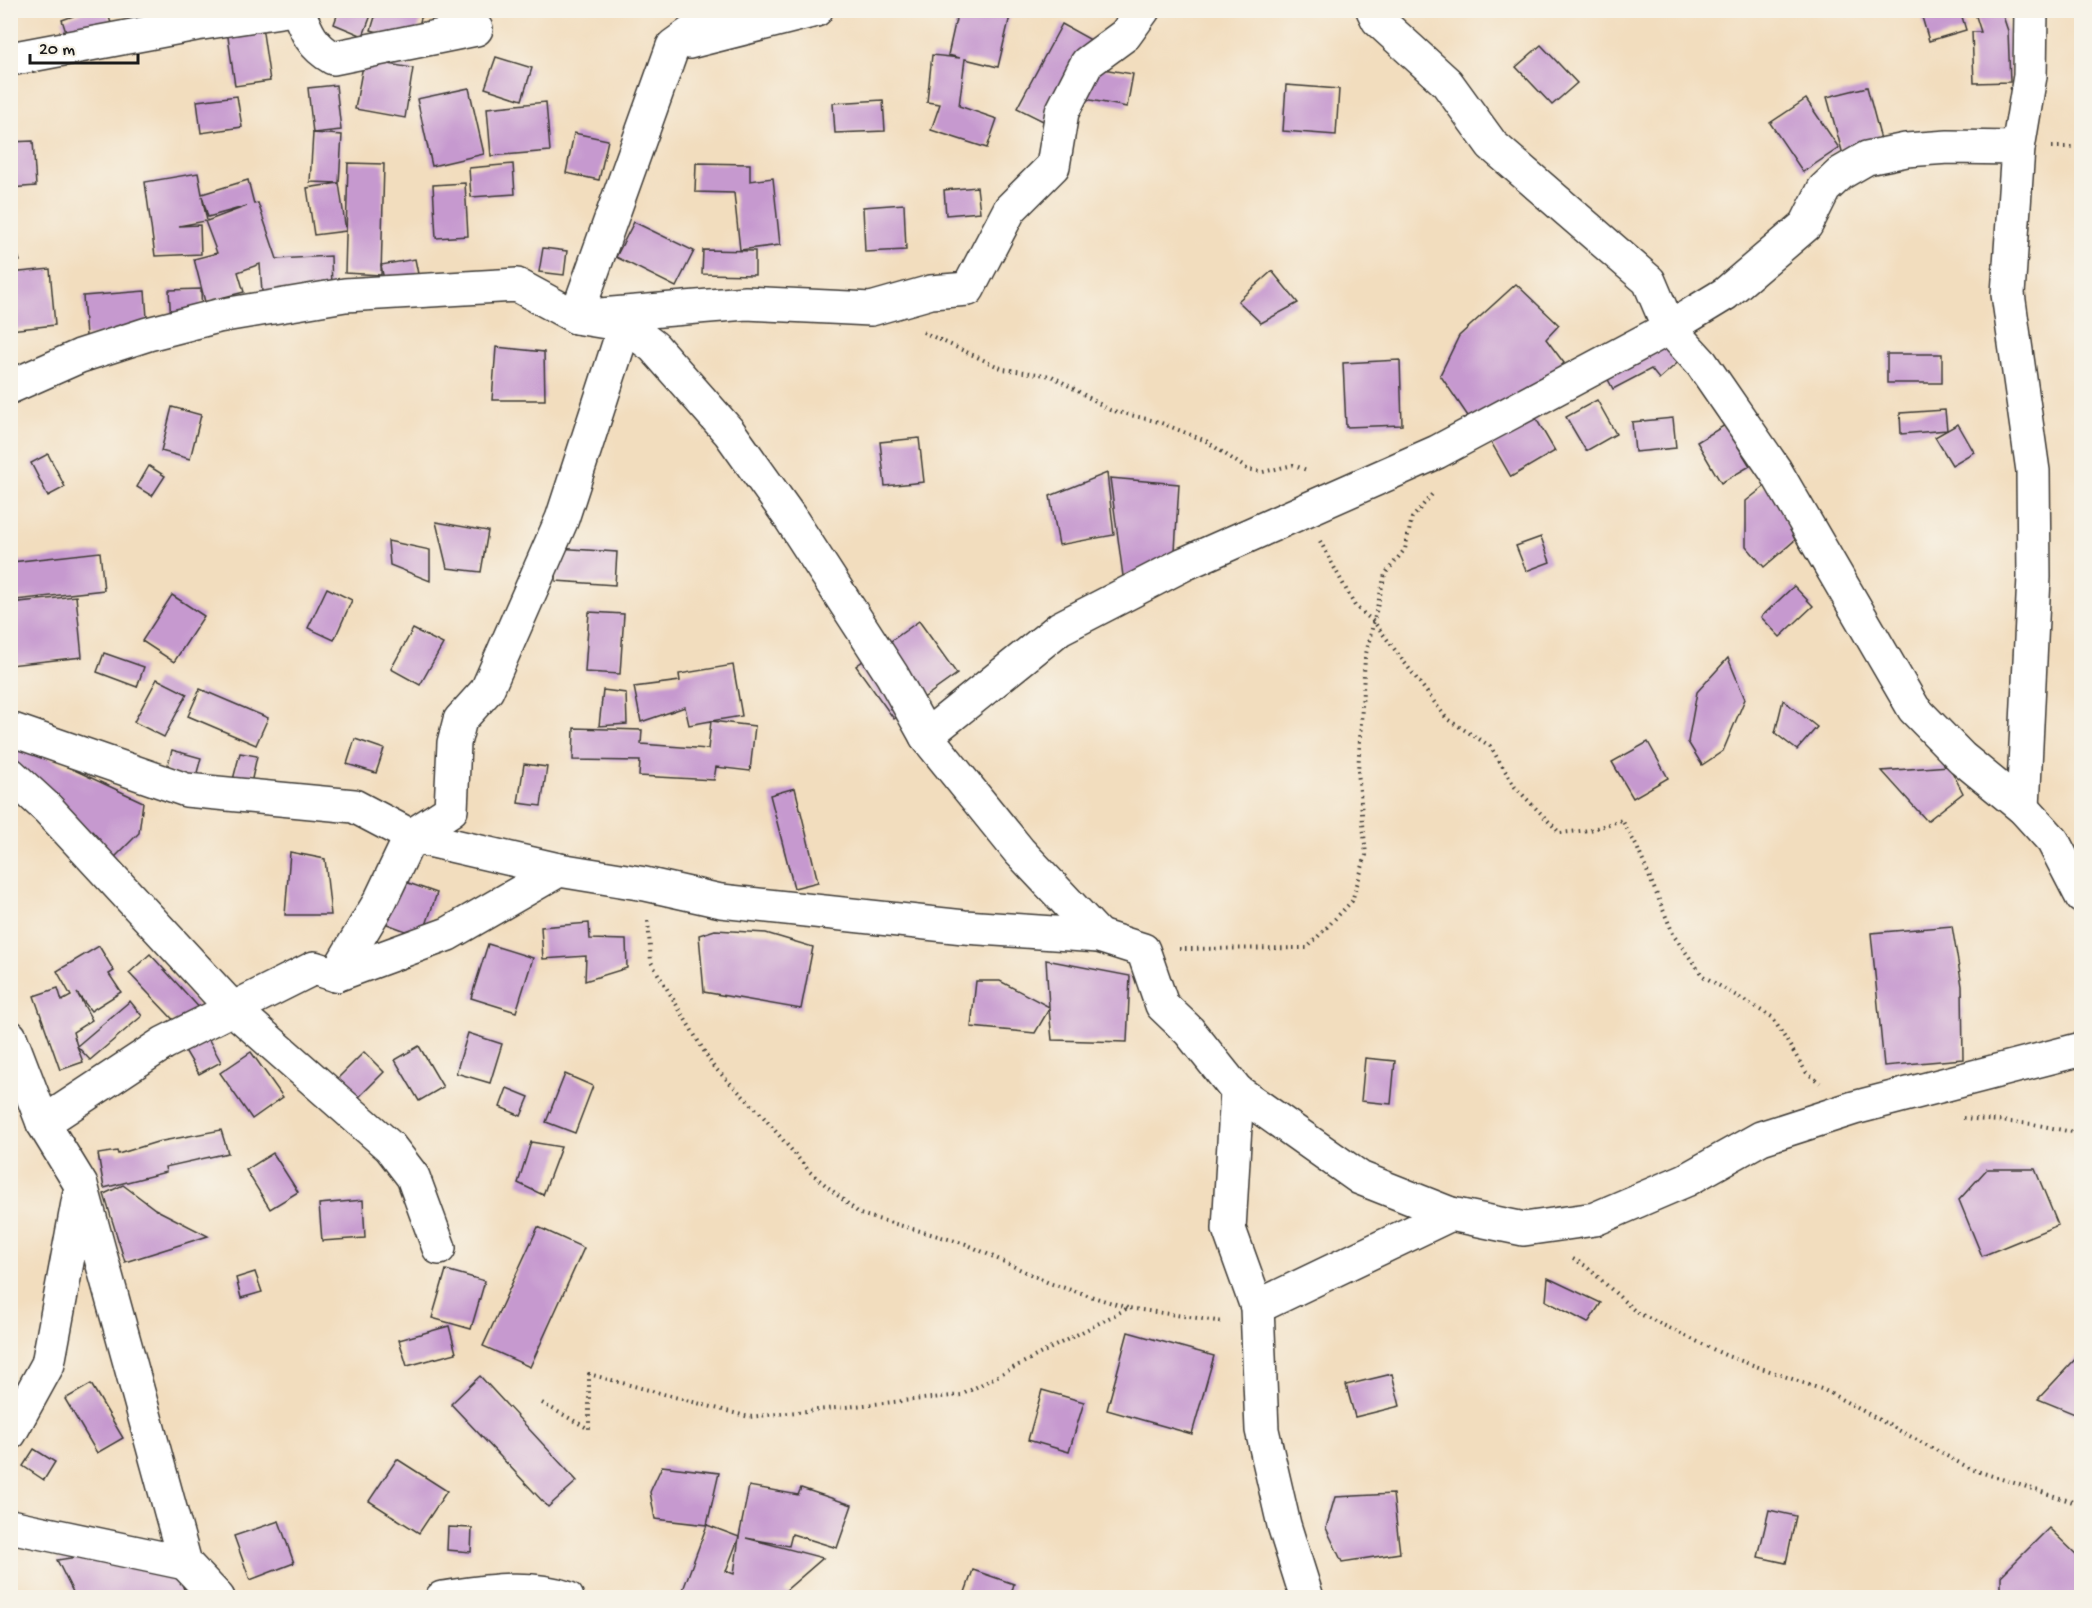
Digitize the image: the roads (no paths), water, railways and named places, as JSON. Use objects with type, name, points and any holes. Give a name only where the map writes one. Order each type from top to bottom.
[{"type":"street","points":[[10,59],[196,24],[287,10]]},
{"type":"street","points":[[298,10],[306,32],[318,50],[333,58],[476,29]]},
{"type":"street","points":[[576,318],[673,46],[723,10]]},
{"type":"street","points":[[673,46],[816,10]]},
{"type":"street","points":[[576,318],[746,303],[871,309],[931,292],[968,290],[1010,209],[1053,166],[1062,112],[1087,63],[1125,34],[1143,10]]},
{"type":"street","points":[[1373,10],[1378,20],[1447,83],[1492,145],[1649,281],[1669,328],[1702,364],[1775,470],[1914,709],[1962,758],[2023,808],[2053,841],[2082,897]]},
{"type":"street","points":[[2023,808],[2030,688],[2034,554],[2033,471],[2008,294],[2018,148],[2030,76],[2031,10]]},
{"type":"street","points":[[926,736],[1060,628],[1184,564],[1437,452],[1669,328],[1725,294],[1806,225],[1824,189],[1841,173],[1867,158],[1906,150],[1948,147],[2018,148]]},
{"type":"street","points":[[10,387],[80,356],[148,334],[218,316],[345,296],[517,285],[576,318],[625,325],[654,347],[729,432],[789,516],[879,656],[926,736],[1019,850],[1099,936]]},
{"type":"street","points":[[336,975],[380,901],[411,836],[451,810],[454,743],[460,720],[487,690],[562,519],[625,325]]},
{"type":"street","points":[[10,729],[186,790],[354,806],[411,836],[559,870],[721,901],[964,927],[1099,936],[1143,950],[1162,1005],[1189,1031],[1237,1091],[1360,1178],[1452,1214],[1524,1229],[1595,1219],[1686,1180],[1761,1138],[1854,1108],[2082,1049]]},
{"type":"street","points":[[10,774],[48,809],[233,1009],[390,1147],[413,1177],[439,1248]]},
{"type":"street","points":[[43,1123],[164,1043],[314,969],[336,975],[448,934],[559,870]]},
{"type":"street","points":[[10,1037],[43,1123],[81,1185],[185,1563],[218,1598]]},
{"type":"street","points":[[1237,1091],[1229,1229],[1257,1307],[1262,1430],[1284,1525],[1307,1598]]},
{"type":"street","points":[[10,1433],[48,1364],[81,1185]]},
{"type":"street","points":[[1257,1307],[1452,1214]]},
{"type":"street","points":[[10,1526],[185,1563]]},
{"type":"street","points":[[442,1598],[509,1589],[547,1591],[567,1598]]}]
